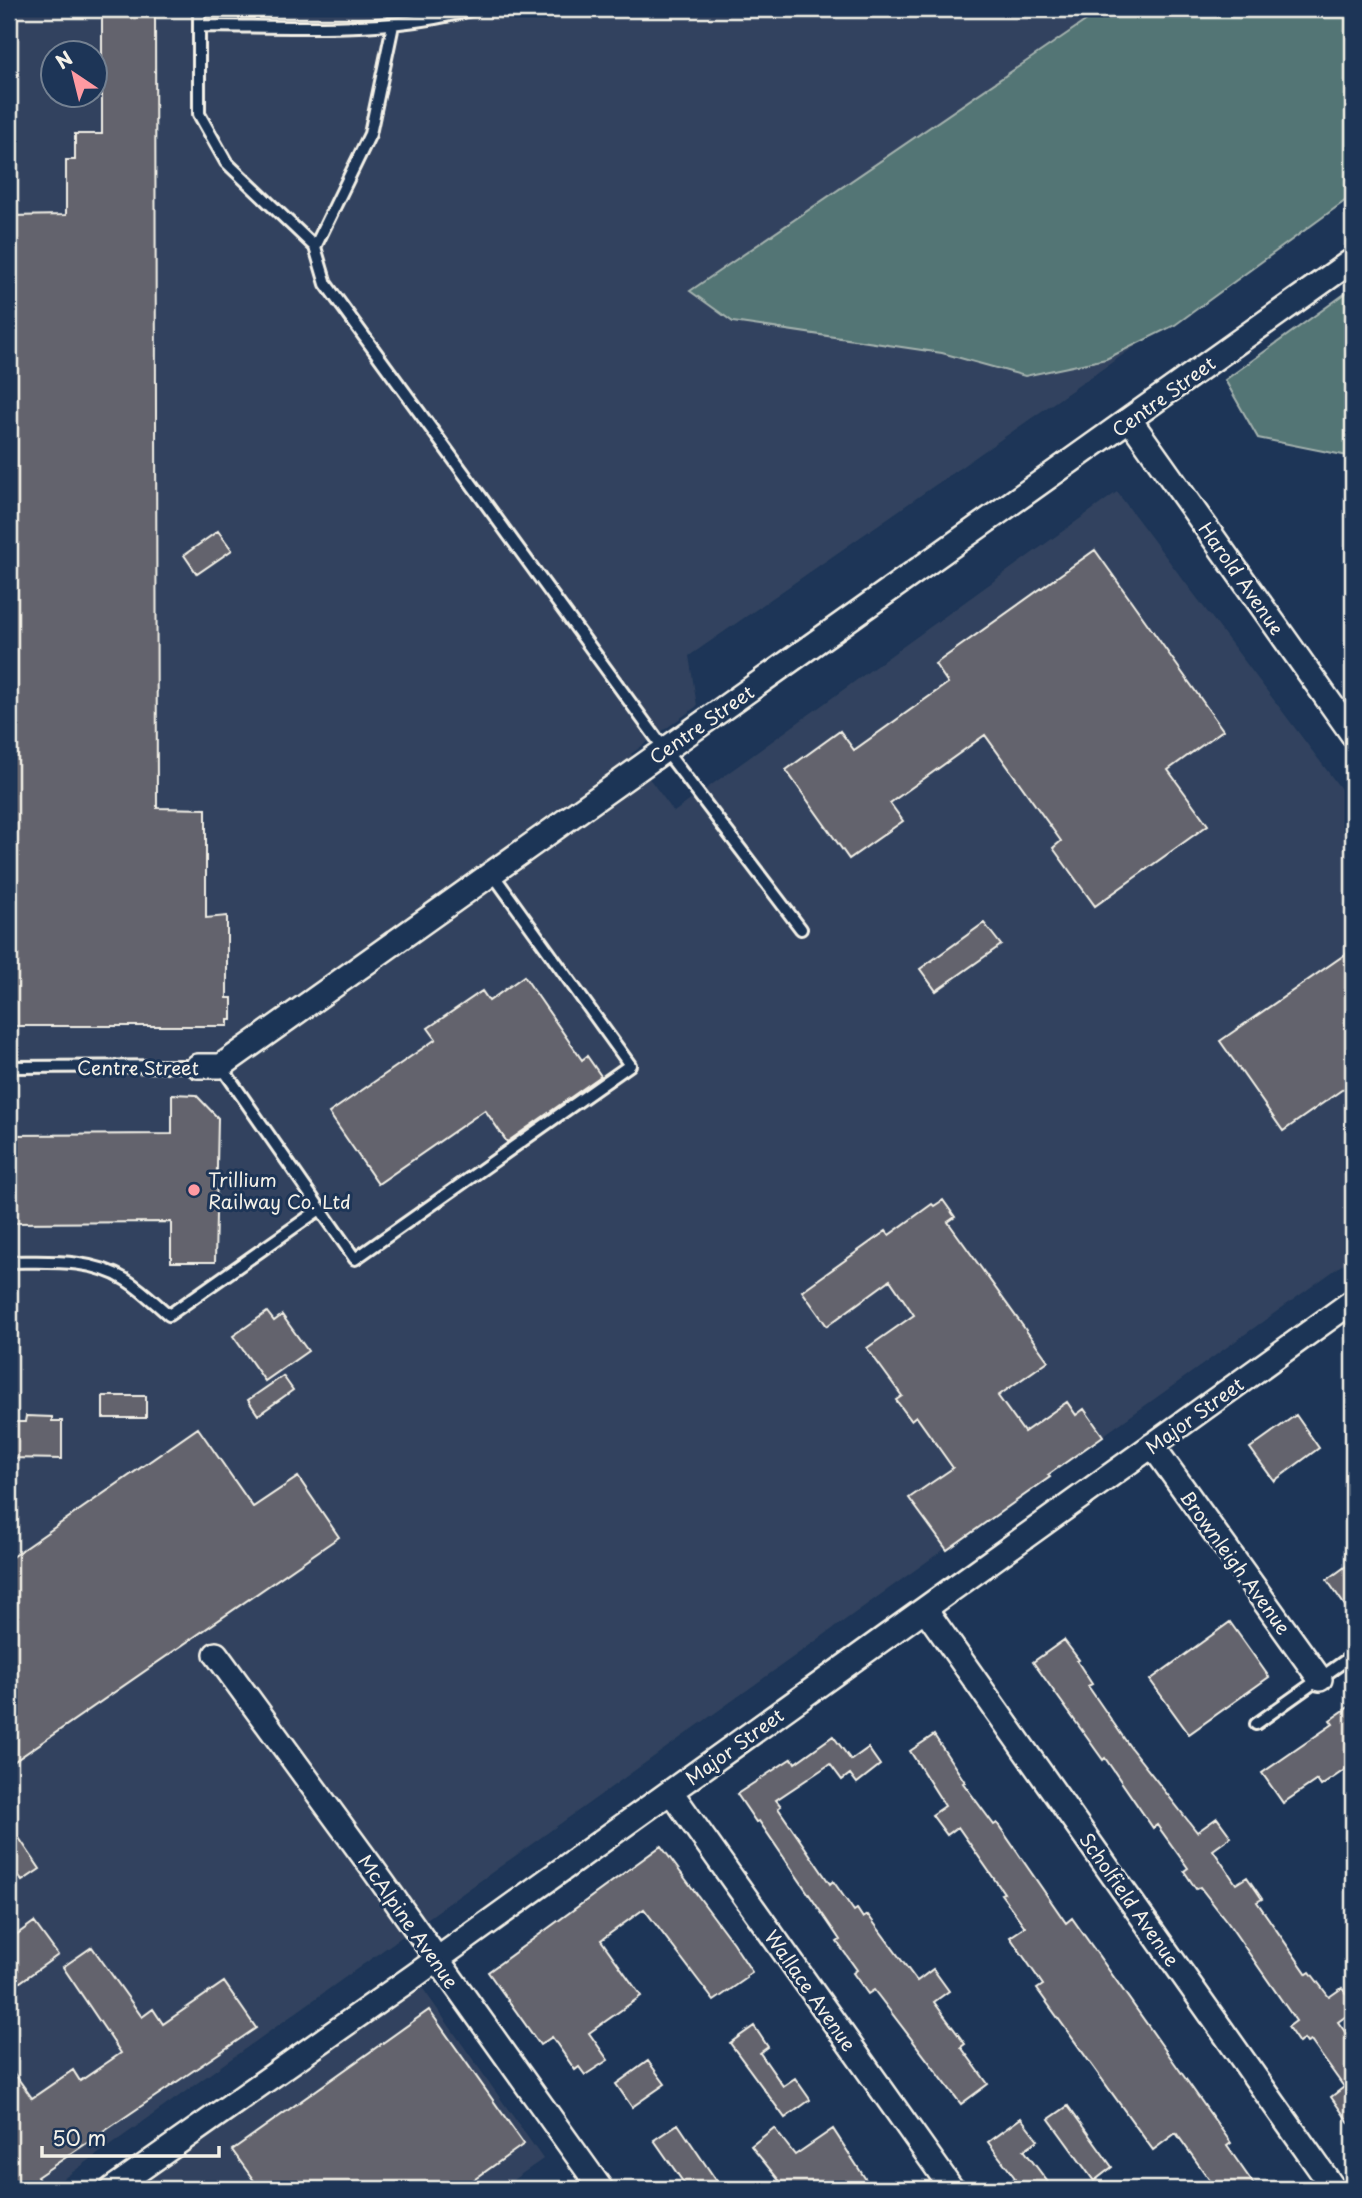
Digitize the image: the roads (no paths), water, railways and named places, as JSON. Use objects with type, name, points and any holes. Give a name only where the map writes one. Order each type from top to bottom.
[{"type":"street","name":"Centre Street","points":[[210,1066],[492,873],[1353,260]]},
{"type":"street","name":"Harold Avenue","points":[[1130,420],[1353,735]]},
{"type":"street","name":"Major Street","points":[[112,2189],[436,1961],[1353,1301]]},
{"type":"street","name":"Brownleigh Avenue","points":[[1152,1445],[1320,1679]]},
{"type":"street","name":"Scholfield Avenue","points":[[925,1609],[1334,2189]]},
{"type":"street","name":"McAlpine Avenue","points":[[216,1654],[601,2189]]},
{"type":"street","name":"Wallace Avenue","points":[[671,1791],[952,2189]]},
{"type":"lane","points":[[199,9],[199,114],[226,162],[315,247],[326,284],[664,750],[801,929]]},
{"type":"lane","points":[[199,26],[393,25],[474,9]]},
{"type":"lane","points":[[315,247],[370,134],[393,25]]},
{"type":"lane","points":[[210,1066],[355,1259],[630,1065],[492,873]]},
{"type":"lane","name":"Centre Street","points":[[9,1067],[210,1066]]},
{"type":"lane","points":[[9,1262],[79,1263],[103,1269],[125,1280],[169,1315],[320,1209]]},
{"type":"lane","points":[[1256,1724],[1353,1655]]},
{"type":"place","name":"Trillium Railway Co. Ltd","points":[[194,1190]]}]
